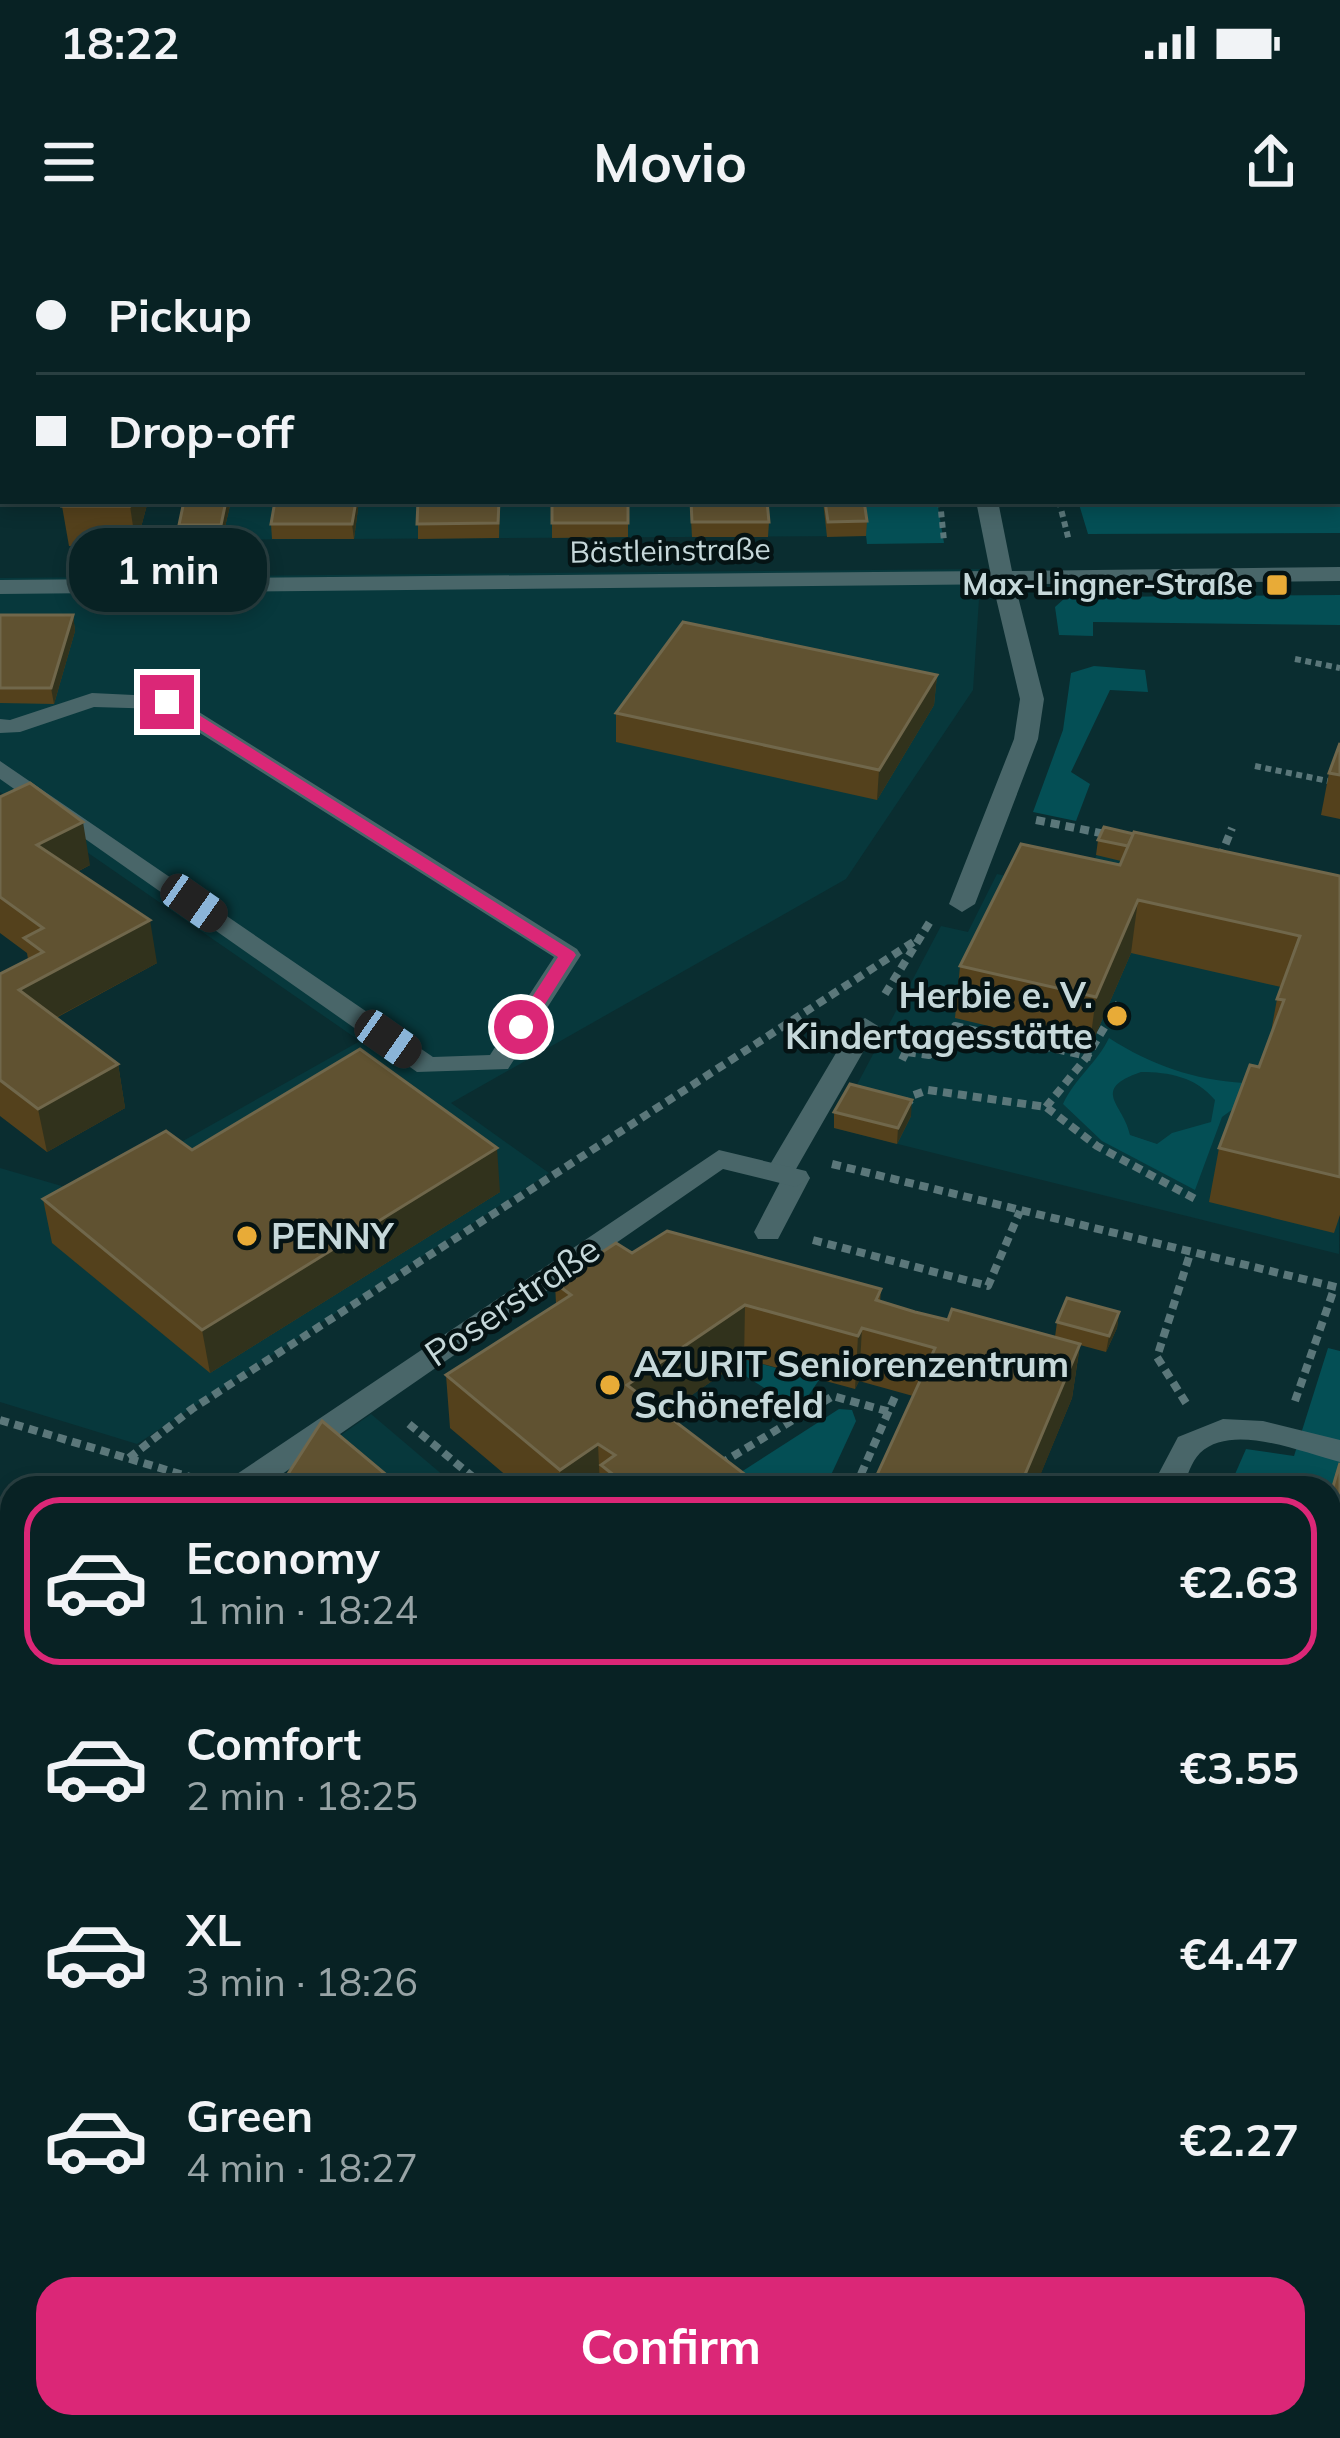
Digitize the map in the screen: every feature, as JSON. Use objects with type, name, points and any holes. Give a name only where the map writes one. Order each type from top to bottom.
[{"type":"street","points":[[962,904],[1026,739],[1032,699],[988,504]]},
{"type":"street","name":"Bästleinstraße","points":[[0,587],[1340,574]]},
{"type":"street","points":[[0,726],[92,700],[167,702],[568,955],[498,1063],[427,1066],[0,768]]},
{"type":"street","points":[[769,1231],[788,1168],[865,1026]]},
{"type":"street","name":"Poserstraße","points":[[256,1476],[719,1159],[788,1168]]},
{"type":"street","points":[[1173,1476],[1186,1448],[1207,1434],[1240,1430],[1340,1451]]},
{"type":"path","points":[[940,504],[944,543]]},
{"type":"path","points":[[1060,504],[1069,542]]},
{"type":"path","points":[[1295,659],[1340,668]]},
{"type":"path","points":[[1255,766],[1333,782]]},
{"type":"path","points":[[998,812],[1131,840]]},
{"type":"path","points":[[1220,859],[1232,828]]},
{"type":"path","points":[[1198,854],[1240,863]]},
{"type":"path","points":[[129,1458],[192,1409],[921,937],[865,1026]]},
{"type":"path","points":[[1046,1107],[1091,1057],[1118,1003]]},
{"type":"path","points":[[911,1042],[904,1056],[929,1055],[945,1031],[955,1026],[1091,1057]]},
{"type":"path","points":[[901,1113],[914,1095],[928,1090],[1046,1107],[1097,1146],[1199,1201]]},
{"type":"path","points":[[788,1168],[1020,1211],[1337,1289],[1285,1437]]},
{"type":"path","points":[[769,1231],[988,1286],[1020,1211]]},
{"type":"path","points":[[1190,1254],[1157,1357],[1207,1434]]},
{"type":"path","points":[[861,1476],[897,1392]]},
{"type":"path","points":[[374,1395],[472,1476]]},
{"type":"path","points":[[718,1466],[833,1396],[890,1412]]},
{"type":"path","points":[[0,1420],[187,1476]]},
{"type":"shaded area","points":[[188,504],[862,504],[866,536],[181,540]]},
{"type":"shaded area","points":[[862,504],[938,504],[944,543],[867,544]]},
{"type":"shaded area","points":[[1079,504],[1340,504],[1340,533],[1088,534]]},
{"type":"shaded area","points":[[981,569],[973,690],[846,879],[451,1103],[549,1173],[137,1444],[0,1402],[0,1168],[89,1194],[360,1041],[0,792],[0,578]]},
{"type":"shaded area","points":[[1340,595],[1340,625],[1093,622],[1093,636],[1059,635],[1055,607],[1065,598],[1088,597]]},
{"type":"shaded area","points":[[1094,666],[1145,670],[1148,692],[1110,690],[1071,772],[1090,784],[1076,821],[1033,812],[1063,730],[1071,673]]},
{"type":"shaded area","name":"Herbie e. V. Kindertagesstätte","points":[[1102,843],[1340,895],[1339,1254],[834,1128],[941,926],[968,932],[997,874],[1080,892]]},
{"type":"shaded area","points":[[1109,1038],[1174,1070],[1244,1083],[1233,1109],[1222,1117],[1195,1190],[1102,1141],[1063,1104]],"holes":[[[1141,1072],[1181,1077],[1208,1092],[1215,1100],[1211,1122],[1172,1133],[1157,1144],[1130,1135],[1113,1092],[1116,1085]]]},
{"type":"shaded area","points":[[1328,1348],[1340,1351],[1340,1476],[1234,1476],[1246,1449],[1294,1456]]},
{"type":"shaded area","points":[[744,1359],[819,1380],[804,1402],[788,1403],[731,1367]]},
{"type":"shaded area","points":[[839,1409],[852,1410],[856,1421],[831,1476],[735,1476]]},
{"type":"shaded area","points":[[371,1414],[444,1476],[283,1476]]},
{"type":"building","points":[[62,504],[131,504],[130,506]]},
{"type":"building","points":[[183,504],[225,504],[221,525],[179,525]]},
{"type":"building","points":[[274,504],[355,504],[352,524],[271,524]]},
{"type":"building","points":[[418,504],[499,504],[498,523],[417,524]]},
{"type":"building","points":[[552,504],[628,504],[628,523],[552,523]]},
{"type":"building","points":[[691,504],[767,504],[769,522],[692,522]]},
{"type":"building","points":[[825,504],[864,504],[867,521],[828,522]]},
{"type":"building","points":[[0,615],[73,615],[51,688],[0,688]]},
{"type":"building","points":[[683,622],[937,675],[879,770],[616,713]]},
{"type":"building","points":[[1340,743],[1340,775],[1329,773]]},
{"type":"building","points":[[30,783],[83,822],[37,845],[150,920],[19,990],[118,1064],[38,1109],[0,1080],[0,974],[43,952],[24,938],[43,928],[0,897],[0,797]]},
{"type":"building","points":[[1104,827],[1134,834],[1128,846],[1098,840]]},
{"type":"building","points":[[1134,832],[1340,876],[1340,1177],[1219,1148],[1250,1065],[1259,1067],[1284,1000],[1277,999],[1300,936],[1138,900],[1096,997],[960,966],[1021,844],[1120,865]]},
{"type":"building","name":"PENNY","points":[[360,1049],[497,1148],[202,1330],[43,1199],[166,1131],[192,1150]]},
{"type":"building","points":[[850,1084],[912,1100],[898,1128],[834,1112]]},
{"type":"building","points":[[667,1231],[881,1289],[876,1300],[915,1312],[948,1320],[952,1309],[1080,1344],[1024,1476],[876,1476],[935,1348],[862,1328],[858,1336],[745,1305],[627,1385],[747,1476],[615,1476],[601,1465],[615,1455],[598,1444],[560,1470],[446,1375],[571,1295],[555,1283],[616,1243],[632,1253]]},
{"type":"building","points":[[1067,1298],[1119,1312],[1109,1336],[1057,1322]]},
{"type":"building","points":[[322,1421],[388,1476],[287,1476]]},
{"type":"place","name":"Max-Lingner-Straße","points":[[1277,585]]},
{"type":"place","name":"Herbie e. V. Kindertagesstätte","points":[[1117,1016]]},
{"type":"place","name":"PENNY","points":[[247,1236]]},
{"type":"place","name":"AZURIT Seniorenzentrum Schönefeld","points":[[610,1385]]},
{"type":"route","points":[[167,702],[568,955],[521,1027]]}]
